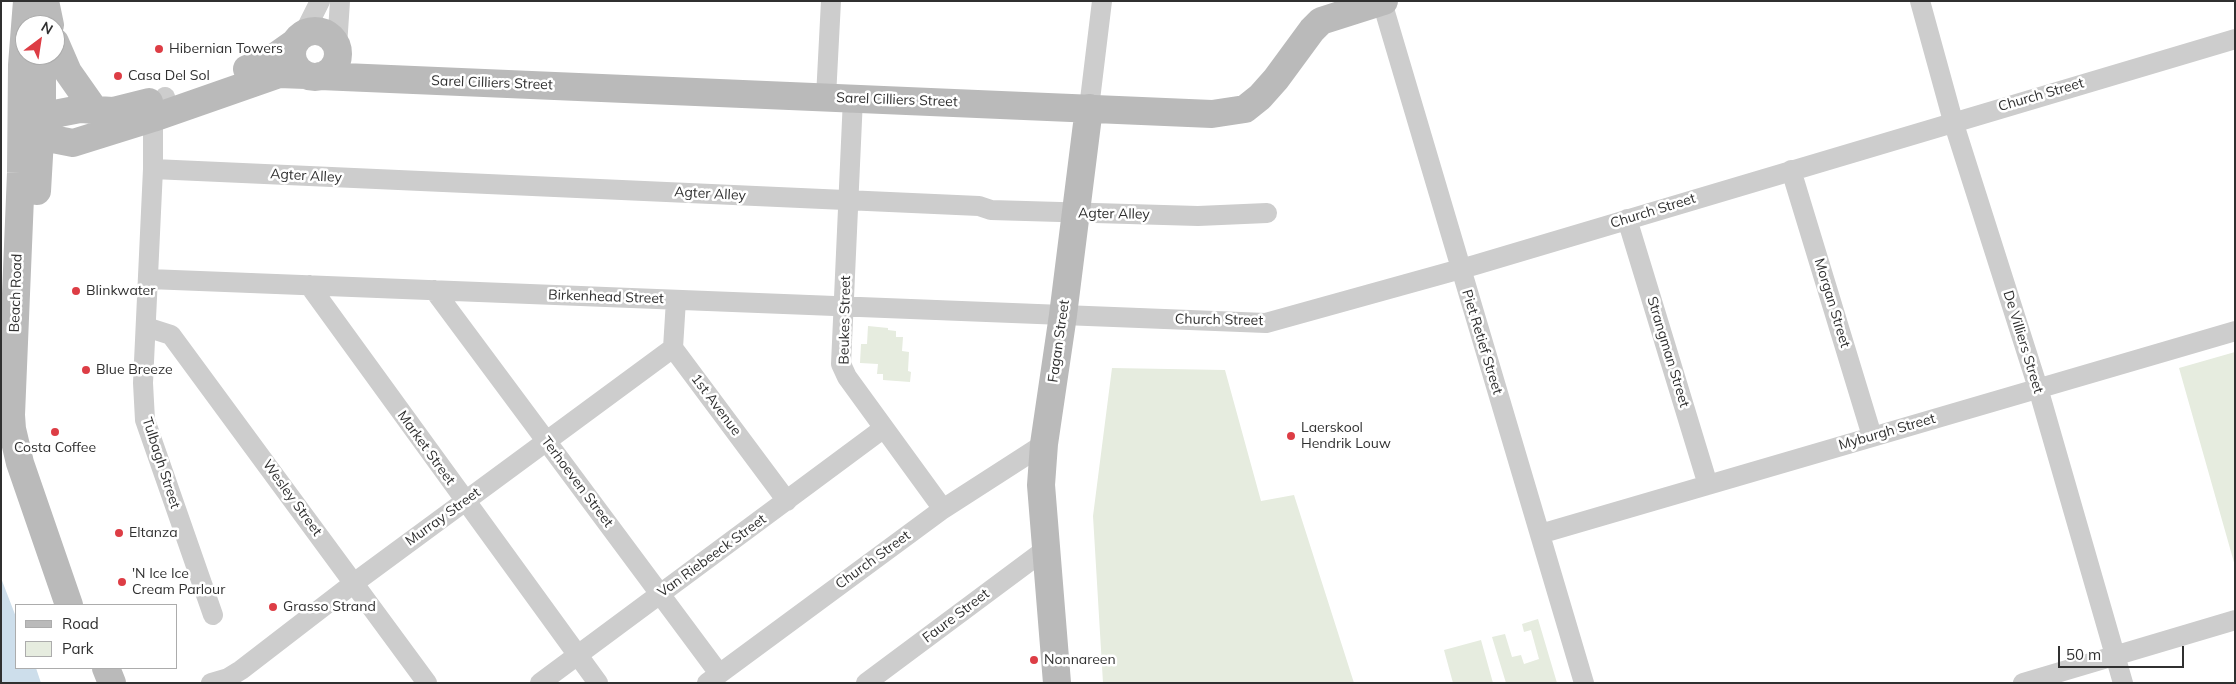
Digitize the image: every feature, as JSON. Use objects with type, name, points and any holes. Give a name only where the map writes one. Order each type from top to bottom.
[{"type":"street","name":"Beach Road","points":[[27,1],[31,124],[12,429],[20,463],[69,604]]},
{"type":"street","points":[[44,15],[45,1]]},
{"type":"street","points":[[45,1],[48,15]]},
{"type":"street","points":[[320,1],[292,52],[295,66],[313,76],[333,68],[337,49],[340,1]]},
{"type":"street","name":"Beukes Street","points":[[831,1],[849,200],[841,364],[843,370],[943,509]]},
{"type":"street","name":"Fagan Street","points":[[1057,683],[1041,486],[1044,444],[1063,315],[1102,1]]},
{"type":"street","name":"De Villiers Street","points":[[1920,1],[1953,121],[2038,388],[2123,683]]},
{"type":"street","name":"Sarel Cilliers Street","points":[[31,124],[80,109],[113,111],[159,108],[279,74],[1212,114],[1245,109],[1271,85],[1312,30],[1321,21],[1383,2]]},
{"type":"street","name":"Piet Retief Street","points":[[1383,2],[1460,269],[1584,683]]},
{"type":"street","points":[[299,39],[311,30],[327,33],[348,67],[366,78]]},
{"type":"street","name":"Sarel Cilliers Street","points":[[73,143],[269,61],[299,39]]},
{"type":"street","name":"Church Street","points":[[1063,315],[1266,323],[1460,269],[1953,121],[2235,39]]},
{"type":"street","name":"Beach Road","points":[[40,65],[31,124],[39,176],[27,319],[24,425],[30,452],[83,604]]},
{"type":"street","points":[[65,65],[94,109]]},
{"type":"street","name":"Tulbagh Street","points":[[159,108],[153,169],[143,382],[145,420],[213,615]]},
{"type":"street","points":[[31,124],[73,143],[49,162],[39,176]]},
{"type":"street","name":"Agter Alley","points":[[153,169],[979,206],[991,210],[1075,214],[1198,216],[1267,213]]},
{"type":"street","name":"Morgan Street","points":[[1791,170],[1872,436]]},
{"type":"street","name":"Strangman Street","points":[[1627,219],[1708,485]]},
{"type":"street","name":"Birkenhead Street","points":[[149,279],[1063,315]]},
{"type":"street","name":"Market Street","points":[[309,285],[598,683]]},
{"type":"street","name":"Terhoeven Street","points":[[434,290],[715,668],[712,679]]},
{"type":"street","points":[[673,348],[676,300]]},
{"type":"street","name":"Wesley Street","points":[[146,328],[171,335],[427,683]]},
{"type":"street","name":"Myburgh Street","points":[[1540,534],[2235,331]]},
{"type":"street","name":"Murray Street","points":[[211,683],[228,678],[241,670],[354,583],[673,348]]},
{"type":"street","name":"1st Avenue","points":[[673,348],[787,501]]},
{"type":"street","name":"Van Riebeeck Street","points":[[540,683],[884,428]]},
{"type":"street","name":"Church Street","points":[[712,679],[943,509],[1044,444]]},
{"type":"street","name":"Faure Street","points":[[866,683],[1046,549]]},
{"type":"street","points":[[2023,683],[2235,620]]},
{"type":"street","points":[[90,669],[96,683]]},
{"type":"street","points":[[106,669],[112,683]]},
{"type":"green space","points":[[868,326],[888,328],[888,330],[896,331],[896,337],[903,337],[902,351],[909,352],[908,371],[911,372],[910,382],[883,380],[883,374],[877,374],[878,364],[860,363],[861,344],[867,344]]},
{"type":"green space","points":[[2235,352],[2235,566],[2179,368]]},
{"type":"green space","points":[[1112,368],[1225,370],[1261,501],[1294,495],[1354,683],[1103,683],[1093,516]]},
{"type":"green space","points":[[1538,619],[1557,683],[1506,683],[1492,637],[1505,634],[1512,657],[1521,655],[1524,664],[1539,659],[1531,630],[1524,632],[1522,624]]},
{"type":"green space","points":[[1481,640],[1493,683],[1453,683],[1444,650]]},
{"type":"water","points":[[1,578],[15,614],[15,669],[36,669],[41,683],[1,683]]},
{"type":"place","name":"Hibernian Towers","points":[[159,49]]},
{"type":"place","name":"Casa Del Sol","points":[[118,76]]},
{"type":"place","name":"Blinkwater","points":[[76,291]]},
{"type":"place","name":"Blue Breeze","points":[[86,370]]},
{"type":"place","name":"Costa Coffee","points":[[55,432]]},
{"type":"place","name":"Laerskool Hendrik Louw","points":[[1291,436]]},
{"type":"place","name":"Eltanza","points":[[119,533]]},
{"type":"place","name":"'N Ice Ice Cream Parlour","points":[[122,582]]},
{"type":"place","name":"Grasso Strand","points":[[273,607]]},
{"type":"place","name":"Nonnareen","points":[[1034,660]]}]
